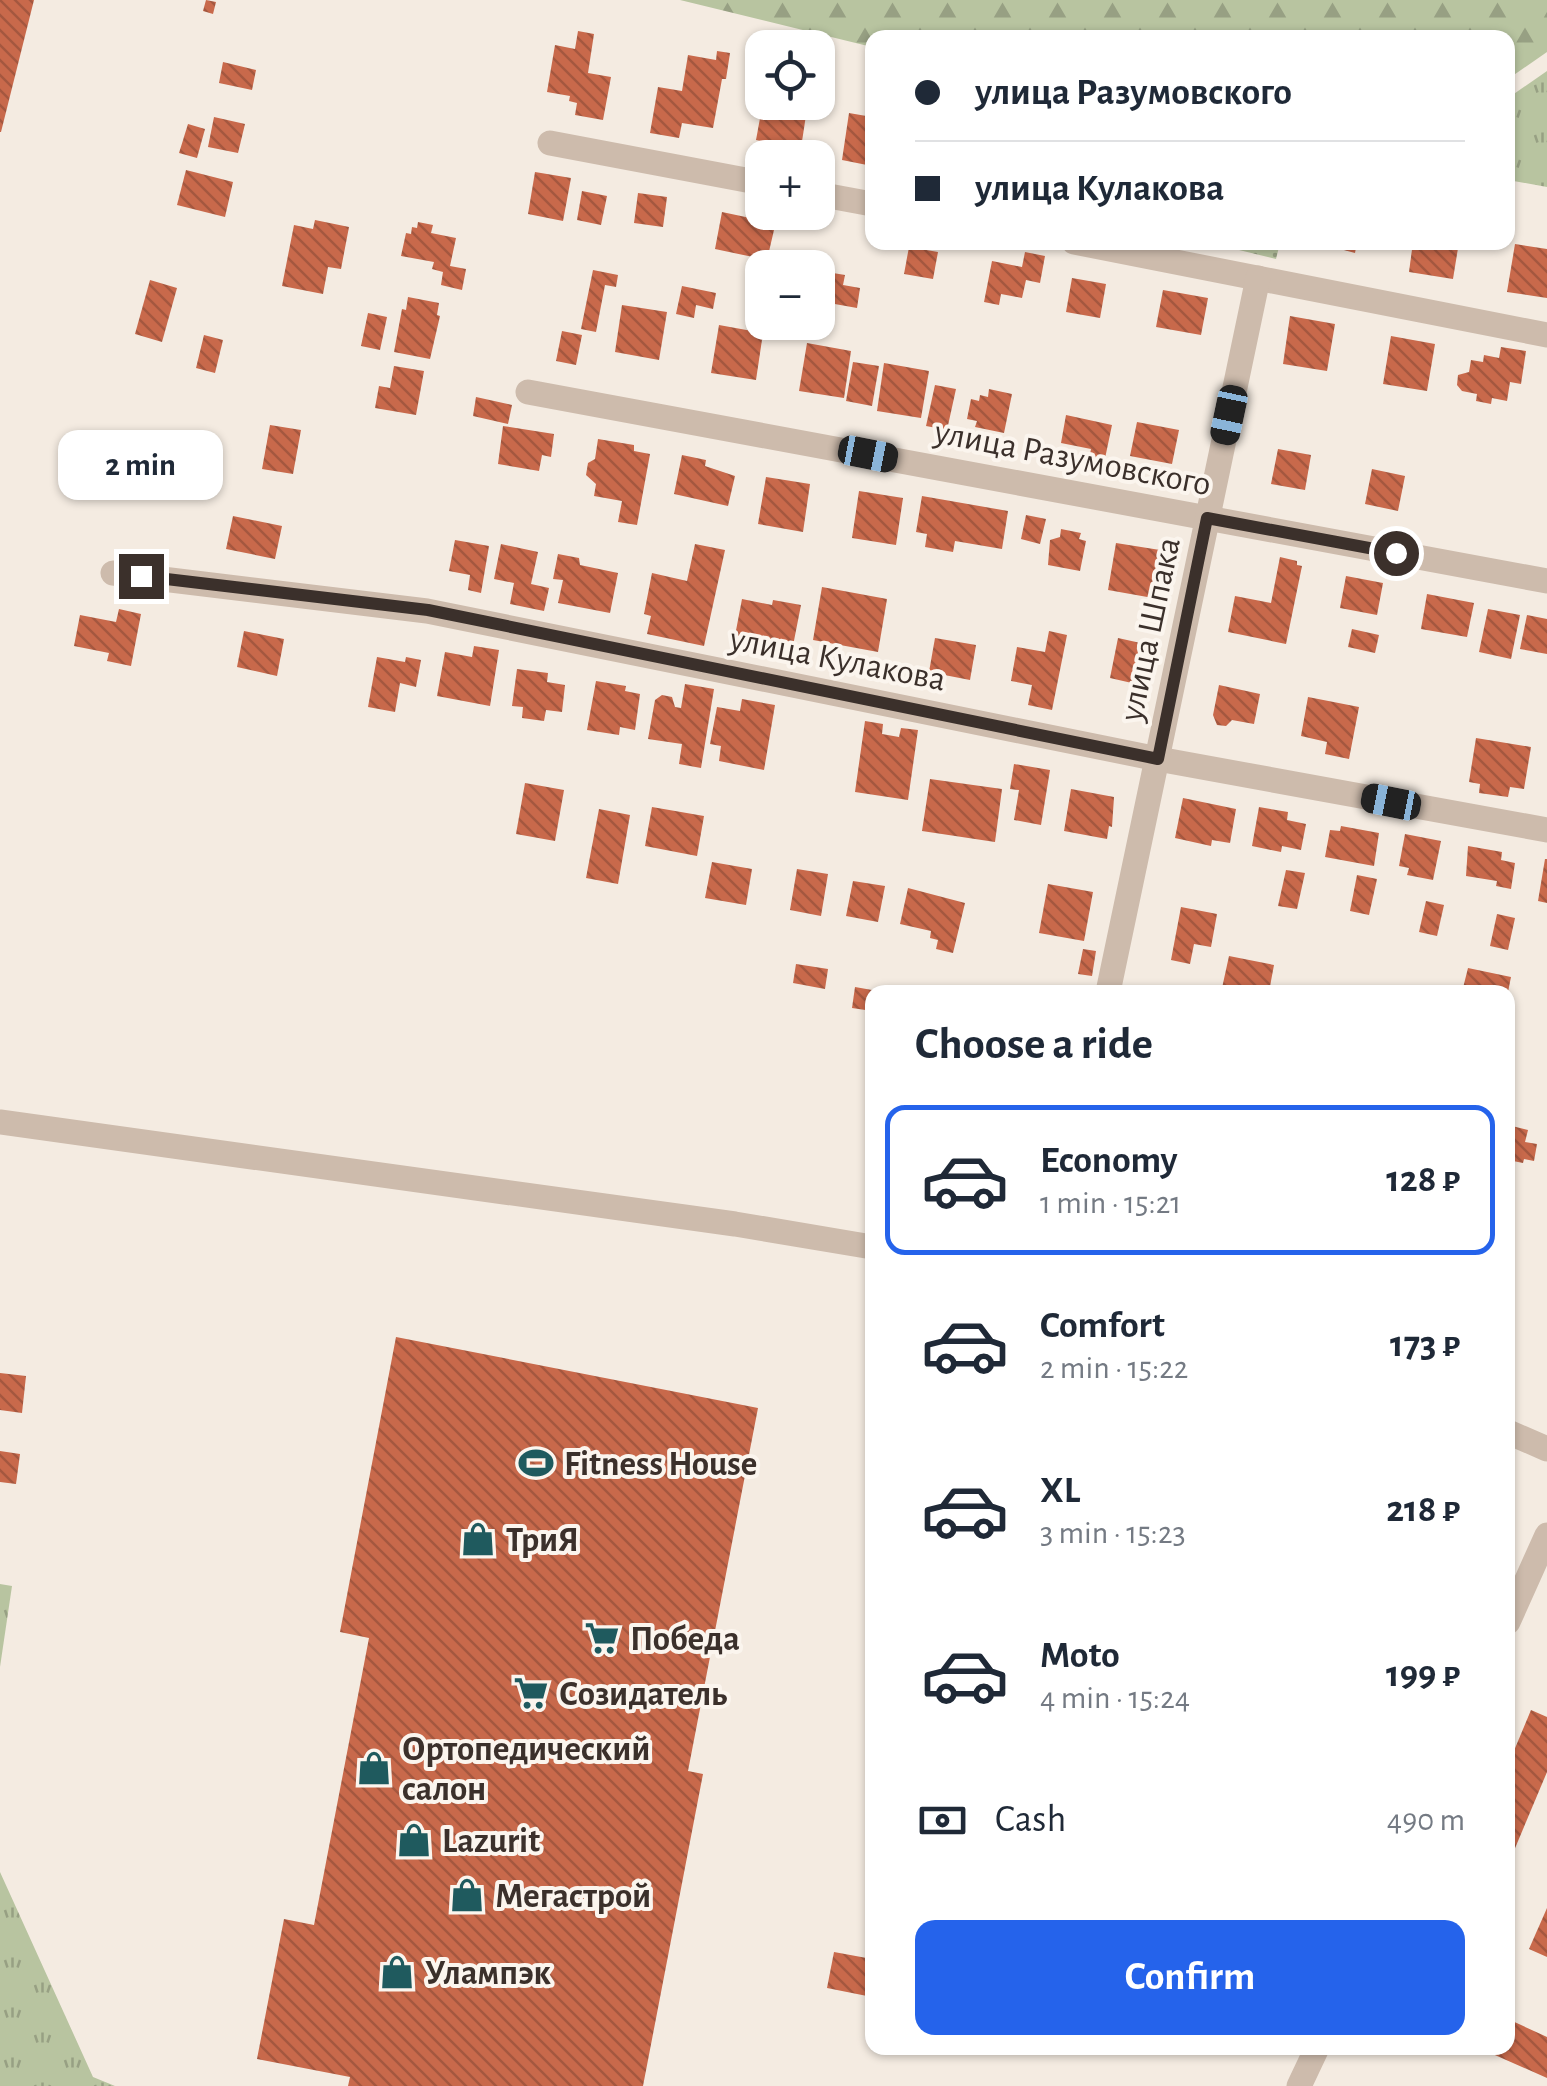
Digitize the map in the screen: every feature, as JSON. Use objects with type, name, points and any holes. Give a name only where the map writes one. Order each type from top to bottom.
[{"type":"street","points":[[550,143],[745,180]]},
{"type":"street","points":[[835,197],[865,203]]},
{"type":"street","points":[[1115,250],[1547,335]]},
{"type":"street","name":"улица Шпака","points":[[1110,985],[1258,278]]},
{"type":"street","name":"улица Разумовского","points":[[528,392],[1547,581]]},
{"type":"street","name":"улица Кулакова","points":[[113,573],[428,610],[1158,759],[1547,830]]},
{"type":"street","points":[[0,1122],[735,1224],[865,1246]]},
{"type":"street","points":[[1515,1435],[1547,1449]]},
{"type":"street","points":[[1515,1606],[1547,1534]]},
{"type":"street","points":[[1300,2086],[1314,2055]]},
{"type":"green space","points":[[680,0],[1547,0],[1547,52],[1515,74],[1515,30],[865,30],[865,45],[835,38],[835,30],[803,30]]},
{"type":"green space","points":[[1547,71],[1547,187],[1515,181],[1515,93]]},
{"type":"green space","points":[[1239,250],[1278,250],[1276,259]]},
{"type":"green space","points":[[0,1584],[12,1586],[0,1667]]},
{"type":"green space","points":[[0,1872],[93,2077],[115,2086],[0,2086]]},
{"type":"building","points":[[0,0],[34,0],[1,132],[0,132]]},
{"type":"building","points":[[206,0],[216,2],[213,14],[203,11]]},
{"type":"building","points":[[578,31],[594,34],[588,73],[611,77],[603,120],[575,115],[577,103],[569,101],[570,96],[547,92],[555,45],[575,49]]},
{"type":"building","points":[[717,51],[730,53],[713,128],[682,123],[679,138],[650,133],[658,87],[682,91],[688,55],[716,60]]},
{"type":"building","points":[[223,62],[256,70],[252,90],[219,83]]},
{"type":"building","points":[[849,113],[865,116],[865,165],[842,160]]},
{"type":"building","points":[[214,117],[245,124],[238,153],[208,147]]},
{"type":"building","points":[[760,120],[805,120],[802,140],[756,140]]},
{"type":"building","points":[[188,124],[205,129],[197,158],[179,153]]},
{"type":"building","points":[[186,170],[233,182],[225,217],[177,205]]},
{"type":"building","points":[[535,172],[571,178],[563,221],[528,214]]},
{"type":"building","points":[[582,191],[607,196],[601,225],[577,220]]},
{"type":"building","points":[[638,193],[667,197],[663,227],[634,223]]},
{"type":"building","points":[[722,212],[745,217],[745,230],[774,230],[769,250],[745,250],[745,255],[715,249]]},
{"type":"building","points":[[315,220],[349,227],[341,269],[328,267],[323,294],[282,286],[294,225],[313,229]]},
{"type":"building","points":[[418,222],[433,225],[431,233],[456,238],[450,266],[466,269],[462,290],[441,285],[443,272],[432,269],[434,262],[401,256],[406,233],[411,234]]},
{"type":"building","points":[[1515,244],[1547,249],[1547,298],[1507,292]]},
{"type":"building","points":[[908,250],[938,252],[933,279],[904,274]]},
{"type":"building","points":[[1412,250],[1458,250],[1453,279],[1409,272]]},
{"type":"building","points":[[1025,252],[1045,256],[1040,283],[1026,280],[1022,298],[1001,294],[999,305],[984,302],[992,261],[1022,267]]},
{"type":"building","points":[[593,270],[618,275],[616,287],[605,285],[596,332],[581,329]]},
{"type":"building","points":[[835,273],[845,275],[843,285],[860,288],[857,308],[835,304]]},
{"type":"building","points":[[1072,278],[1106,284],[1100,318],[1066,312]]},
{"type":"building","points":[[150,280],[177,288],[162,342],[135,334]]},
{"type":"building","points":[[682,286],[716,293],[713,309],[696,305],[694,318],[676,314]]},
{"type":"building","points":[[1163,290],[1208,298],[1201,335],[1156,327]]},
{"type":"building","points":[[408,297],[439,303],[440,316],[430,359],[394,352]]},
{"type":"building","points":[[622,305],[667,312],[659,360],[615,352]]},
{"type":"building","points":[[368,313],[387,317],[380,350],[361,346]]},
{"type":"building","points":[[1290,316],[1335,324],[1327,371],[1283,364]]},
{"type":"building","points":[[719,325],[745,330],[745,340],[762,340],[756,380],[711,373]]},
{"type":"building","points":[[562,331],[582,335],[576,365],[556,361]]},
{"type":"building","points":[[204,335],[223,340],[215,373],[196,368]]},
{"type":"building","points":[[1391,336],[1435,344],[1427,391],[1383,384]]},
{"type":"building","points":[[807,343],[851,351],[844,398],[799,391]]},
{"type":"building","points":[[1501,347],[1526,351],[1521,384],[1510,382],[1507,401],[1476,401],[1477,394],[1462,391],[1457,385],[1458,375],[1469,372],[1471,360],[1483,362],[1484,355],[1499,358]]},
{"type":"building","points":[[853,362],[879,366],[872,406],[846,401]]},
{"type":"building","points":[[884,363],[929,371],[921,418],[877,411]]},
{"type":"building","points":[[394,366],[424,371],[416,415],[375,408],[379,386],[390,388]]},
{"type":"building","points":[[935,385],[956,389],[947,430],[926,426]]},
{"type":"building","points":[[989,389],[1012,394],[1004,433],[975,427],[977,421],[967,419],[971,399],[988,397]]},
{"type":"building","points":[[476,397],[512,405],[508,424],[473,416]]},
{"type":"building","points":[[1066,415],[1112,425],[1103,468],[1088,465],[1091,449],[1061,443]]},
{"type":"building","points":[[1137,422],[1179,430],[1172,464],[1130,456]]},
{"type":"building","points":[[270,425],[301,430],[293,474],[262,469]]},
{"type":"building","points":[[503,426],[554,434],[551,457],[542,455],[539,471],[498,464]]},
{"type":"building","points":[[598,439],[634,445],[634,451],[650,454],[637,525],[618,522],[622,501],[594,496],[596,484],[586,475],[588,463],[595,459]]},
{"type":"building","points":[[1278,449],[1311,455],[1305,490],[1271,484]]},
{"type":"building","points":[[682,455],[706,460],[705,466],[735,476],[728,506],[674,494]]},
{"type":"building","points":[[1372,469],[1405,476],[1398,511],[1365,504]]},
{"type":"building","points":[[766,477],[810,484],[803,532],[758,524]]},
{"type":"building","points":[[859,491],[903,498],[896,545],[852,538]]},
{"type":"building","points":[[922,496],[1008,511],[1002,549],[955,541],[953,552],[925,547],[927,534],[916,532]]},
{"type":"building","points":[[1026,515],[1046,519],[1040,544],[1021,539]]},
{"type":"building","points":[[233,516],[282,526],[275,559],[226,549]]},
{"type":"building","points":[[1061,529],[1081,533],[1079,539],[1086,541],[1080,571],[1048,565],[1050,540],[1060,537]]},
{"type":"building","points":[[455,540],[489,546],[481,593],[468,590],[470,575],[449,571]]},
{"type":"building","points":[[1116,543],[1160,550],[1153,598],[1108,590]]},
{"type":"building","points":[[501,544],[538,552],[531,584],[549,588],[544,611],[510,604],[514,583],[494,579]]},
{"type":"building","points":[[695,544],[725,550],[704,646],[647,634],[651,616],[644,614],[652,573],[687,581]]},
{"type":"building","points":[[558,554],[579,558],[580,565],[618,573],[610,613],[558,603],[563,580],[553,579]]},
{"type":"building","points":[[1280,557],[1302,566],[1286,644],[1228,632],[1235,596],[1271,603]]},
{"type":"building","points":[[1346,576],[1383,583],[1377,615],[1340,608]]},
{"type":"building","points":[[822,587],[887,599],[878,652],[813,640]]},
{"type":"building","points":[[1427,594],[1474,603],[1467,637],[1421,629]]},
{"type":"building","points":[[742,599],[801,605],[790,661],[740,652],[742,642],[734,641]]},
{"type":"building","points":[[119,609],[141,614],[131,666],[107,661],[109,653],[74,646],[80,615],[116,622]]},
{"type":"building","points":[[1488,609],[1520,615],[1511,659],[1479,652]]},
{"type":"building","points":[[1527,615],[1547,619],[1547,654],[1520,649]]},
{"type":"building","points":[[1352,629],[1379,635],[1375,653],[1348,647]]},
{"type":"building","points":[[244,631],[284,639],[277,676],[237,667]]},
{"type":"building","points":[[1049,631],[1067,635],[1052,710],[1028,705],[1032,685],[1011,681],[1017,647],[1045,652]]},
{"type":"building","points":[[935,638],[976,645],[970,680],[929,672]]},
{"type":"building","points":[[1118,638],[1154,646],[1145,686],[1110,678]]},
{"type":"building","points":[[474,646],[499,650],[490,706],[437,696],[445,652],[472,657]]},
{"type":"building","points":[[377,657],[405,662],[406,657],[421,660],[416,687],[400,683],[395,712],[368,707]]},
{"type":"building","points":[[517,669],[548,673],[547,682],[565,685],[562,712],[546,710],[544,721],[522,718],[523,707],[512,706]]},
{"type":"building","points":[[596,681],[626,686],[625,691],[640,694],[635,730],[620,727],[619,735],[587,730]]},
{"type":"building","points":[[685,684],[714,689],[701,768],[679,764],[682,744],[648,739],[655,700],[662,695],[672,697],[675,707],[681,708]]},
{"type":"building","points":[[1219,685],[1260,694],[1254,724],[1232,720],[1226,726],[1217,725],[1213,715]]},
{"type":"building","points":[[1308,697],[1359,707],[1349,759],[1325,754],[1327,742],[1301,736]]},
{"type":"building","points":[[742,699],[775,705],[764,770],[719,761],[721,746],[710,744],[717,707],[740,711]]},
{"type":"building","points":[[865,721],[883,724],[882,734],[899,737],[901,728],[918,730],[908,800],[855,792]]},
{"type":"building","points":[[1476,738],[1531,747],[1524,789],[1510,787],[1508,797],[1479,793],[1480,784],[1469,782]]},
{"type":"building","points":[[1014,764],[1050,770],[1041,825],[1014,820],[1019,790],[1010,789]]},
{"type":"building","points":[[930,779],[1002,789],[995,842],[922,831]]},
{"type":"building","points":[[525,783],[564,790],[555,841],[516,834]]},
{"type":"building","points":[[1071,789],[1114,797],[1107,839],[1064,831]]},
{"type":"building","points":[[1183,798],[1236,809],[1230,843],[1212,840],[1211,846],[1175,838]]},
{"type":"building","points":[[652,807],[704,816],[697,856],[645,846]]},
{"type":"building","points":[[1259,807],[1288,812],[1287,820],[1306,824],[1301,850],[1282,846],[1281,852],[1252,846]]},
{"type":"building","points":[[599,809],[630,815],[618,884],[586,878]]},
{"type":"building","points":[[1341,826],[1379,833],[1374,866],[1325,857],[1330,830],[1340,831]]},
{"type":"building","points":[[1405,834],[1441,841],[1433,880],[1407,875],[1409,868],[1399,866]]},
{"type":"building","points":[[1468,846],[1502,852],[1501,860],[1515,863],[1511,889],[1496,886],[1497,881],[1466,876]]},
{"type":"building","points":[[1547,859],[1547,903],[1538,901]]},
{"type":"building","points":[[712,862],[752,869],[746,905],[705,898]]},
{"type":"building","points":[[797,869],[828,874],[821,916],[790,910]]},
{"type":"building","points":[[1286,870],[1305,873],[1297,909],[1278,906]]},
{"type":"building","points":[[1357,875],[1377,879],[1369,915],[1350,911]]},
{"type":"building","points":[[853,881],[885,886],[878,922],[846,916]]},
{"type":"building","points":[[1048,884],[1093,892],[1084,941],[1039,933]]},
{"type":"building","points":[[908,888],[965,903],[953,953],[936,949],[938,940],[930,938],[931,931],[900,924]]},
{"type":"building","points":[[1426,901],[1444,905],[1437,936],[1419,932]]},
{"type":"building","points":[[1181,907],[1217,914],[1211,947],[1194,944],[1190,964],[1171,960]]},
{"type":"building","points":[[1497,914],[1515,918],[1508,950],[1490,946]]},
{"type":"building","points":[[1083,949],[1096,951],[1092,976],[1078,974]]},
{"type":"building","points":[[1229,956],[1274,965],[1270,985],[1223,985]]},
{"type":"building","points":[[796,964],[828,969],[825,989],[793,983]]},
{"type":"building","points":[[1468,968],[1511,977],[1509,985],[1464,985]]},
{"type":"building","points":[[855,987],[865,989],[865,1010],[852,1008]]},
{"type":"building","points":[[1515,1127],[1528,1130],[1525,1142],[1537,1144],[1534,1161],[1524,1159],[1523,1163],[1515,1161]]},
{"type":"building","name":"Созидатель","points":[[396,1337],[758,1408],[688,1771],[703,1774],[643,2086],[348,2086],[350,2077],[257,2059],[284,1919],[314,1925],[369,1638],[340,1632]]},
{"type":"building","points":[[0,1373],[26,1376],[22,1413],[0,1410]]},
{"type":"building","points":[[0,1451],[20,1454],[16,1484],[0,1482]]},
{"type":"building","points":[[1531,1710],[1547,1717],[1547,1772],[1515,1848],[1515,1748]]},
{"type":"building","points":[[1547,1908],[1547,1957],[1529,1949]]},
{"type":"building","points":[[834,1952],[865,1958],[865,1996],[827,1988]]},
{"type":"building","points":[[1515,2022],[1547,2037],[1547,2078],[1495,2055],[1515,2055]]},
{"type":"place","name":"Fitness House","points":[[536,1463]]},
{"type":"place","name":"ТриЯ","points":[[478,1539]]},
{"type":"place","name":"Победа","points":[[602,1638]]},
{"type":"place","name":"Созидатель","points":[[531,1693]]},
{"type":"place","name":"Ортопедический салон","points":[[374,1768]]},
{"type":"place","name":"Lazurit","points":[[414,1840]]},
{"type":"place","name":"Мегастрой","points":[[467,1895]]},
{"type":"place","name":"Улампэк","points":[[397,1972]]},
{"type":"route","points":[[141,576],[428,610],[1158,759],[1207,518],[1396,553]]}]
